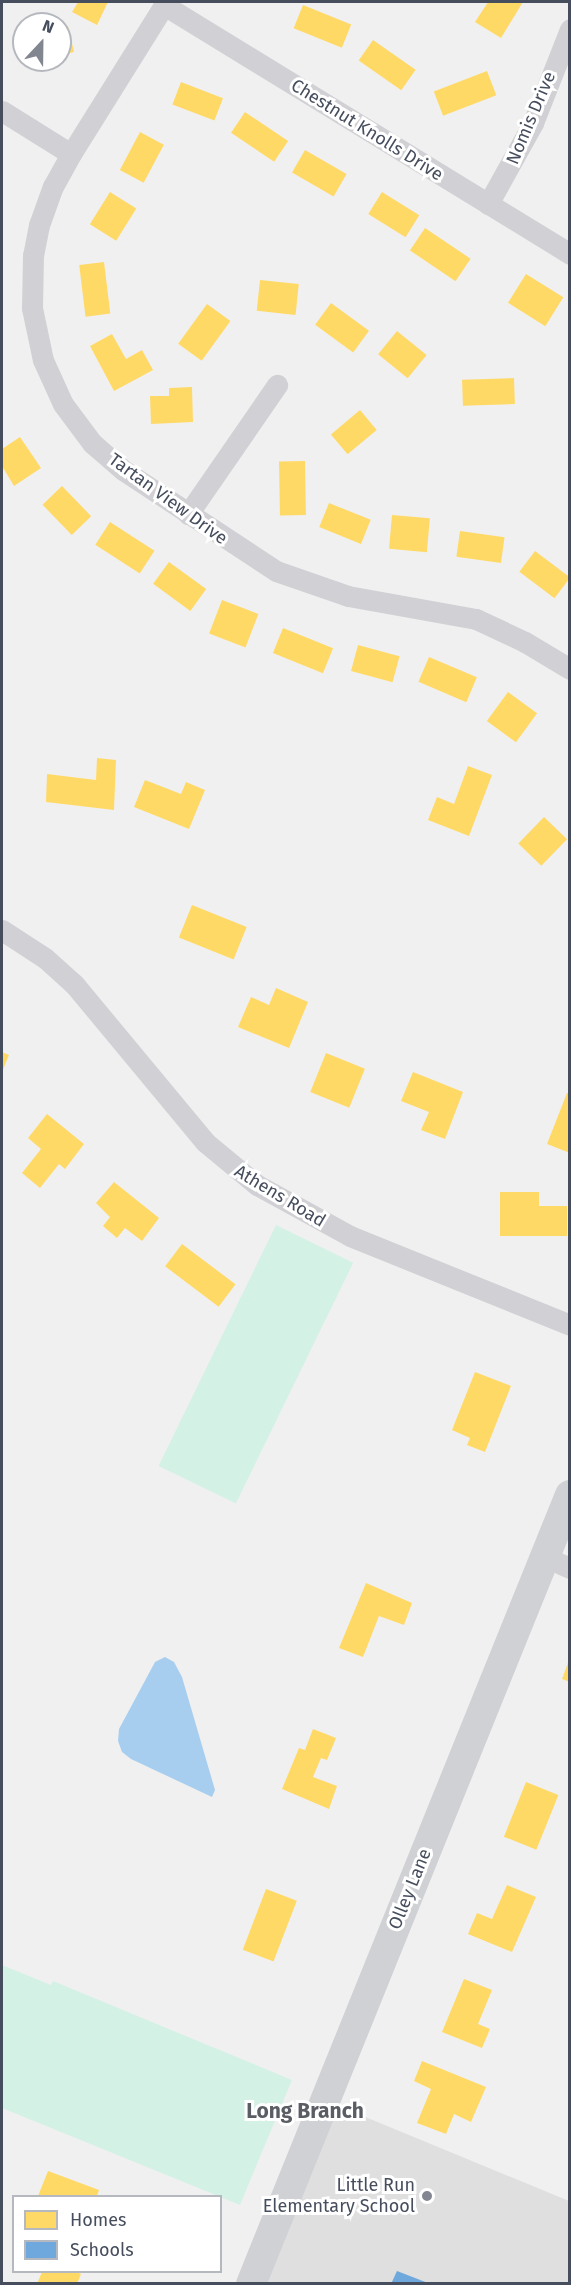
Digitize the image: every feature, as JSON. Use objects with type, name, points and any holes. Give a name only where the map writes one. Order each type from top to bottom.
[{"type":"main road","name":"Olley Lane","points":[[250,2283],[557,1563],[570,1495]]},
{"type":"street","name":"Tartan View Drive","points":[[165,3],[53,186],[33,255],[32,308],[43,360],[63,404],[92,443],[123,470],[249,556],[304,584],[348,596],[476,619],[525,642],[570,669]]},
{"type":"street","name":"Chestnut Knolls Drive","points":[[165,3],[570,254]]},
{"type":"street","name":"Nomis Drive","points":[[488,204],[533,123],[570,29]]},
{"type":"street","points":[[2,111],[71,154]]},
{"type":"street","points":[[188,514],[277,385]]},
{"type":"street","name":"Athens Road","points":[[2,930],[45,958],[74,984],[205,1142],[257,1185],[351,1236],[570,1324]]},
{"type":"shaded area","name":"Little Run Elementary School","points":[[334,2104],[569,2201],[569,2283],[262,2284]]},
{"type":"green space","points":[[276,1225],[353,1263],[236,1504],[159,1466]]},
{"type":"green space","points":[[2,1965],[51,1985],[53,1981],[292,2080],[240,2205],[222,2198],[222,2195],[215,2195],[2,2108]]},
{"type":"water","points":[[165,1657],[174,1662],[182,1677],[215,1790],[212,1797],[131,1759],[122,1752],[118,1741],[119,1729],[155,1662]]},
{"type":"building: Homes","points":[[78,2],[108,2],[97,25],[72,12]]},
{"type":"building: Homes","points":[[488,2],[523,2],[501,38],[475,22]]},
{"type":"building: Homes","points":[[303,5],[351,24],[342,48],[294,28]]},
{"type":"building: Homes","points":[[373,40],[416,70],[401,90],[359,60]]},
{"type":"building: Homes","points":[[487,71],[496,95],[443,116],[434,91]]},
{"type":"building: Homes","points":[[181,82],[223,98],[214,121],[172,104]]},
{"type":"building: Homes","points":[[245,112],[288,141],[274,162],[231,133]]},
{"type":"building: Homes","points":[[140,132],[164,145],[144,183],[120,170]]},
{"type":"building: Homes","points":[[305,150],[347,174],[334,197],[292,173]]},
{"type":"building: Homes","points":[[110,192],[136,208],[116,241],[90,224]]},
{"type":"building: Homes","points":[[382,192],[419,215],[406,237],[368,214]]},
{"type":"building: Homes","points":[[425,228],[471,259],[455,281],[410,250]]},
{"type":"building: Homes","points":[[104,262],[110,314],[86,317],[79,265]]},
{"type":"building: Homes","points":[[526,274],[563,297],[545,326],[508,303]]},
{"type":"building: Homes","points":[[260,280],[299,284],[296,315],[257,311]]},
{"type":"building: Homes","points":[[331,303],[369,331],[353,352],[315,325]]},
{"type":"building: Homes","points":[[207,304],[230,321],[202,361],[178,344]]},
{"type":"building: Homes","points":[[397,331],[427,355],[408,378],[378,354]]},
{"type":"building: Homes","points":[[112,334],[126,359],[142,350],[153,370],[114,391],[90,346]]},
{"type":"building: Homes","points":[[514,378],[515,404],[463,406],[462,380]]},
{"type":"building: Homes","points":[[192,387],[193,422],[151,424],[150,396],[169,396],[169,388]]},
{"type":"building: Homes","points":[[360,410],[377,430],[348,454],[331,434]]},
{"type":"building: Homes","points":[[20,437],[41,468],[14,486],[2,466],[2,449]]},
{"type":"building: Homes","points":[[279,461],[305,461],[306,515],[280,515]]},
{"type":"building: Homes","points":[[62,486],[91,516],[72,535],[43,505]]},
{"type":"building: Homes","points":[[329,503],[371,520],[361,544],[319,527]]},
{"type":"building: Homes","points":[[392,515],[430,518],[427,552],[389,549]]},
{"type":"building: Homes","points":[[110,522],[154,551],[140,574],[95,545]]},
{"type":"building: Homes","points":[[460,531],[505,537],[501,563],[456,557]]},
{"type":"building: Homes","points":[[535,551],[570,577],[554,598],[519,572]]},
{"type":"building: Homes","points":[[169,562],[206,589],[190,611],[153,584]]},
{"type":"building: Homes","points":[[222,600],[258,614],[246,648],[209,634]]},
{"type":"building: Homes","points":[[283,628],[333,648],[323,673],[273,653]]},
{"type":"building: Homes","points":[[358,645],[400,656],[393,682],[351,671]]},
{"type":"building: Homes","points":[[429,657],[477,677],[466,702],[418,682]]},
{"type":"building: Homes","points":[[508,692],[537,713],[516,742],[487,721]]},
{"type":"building: Homes","points":[[97,758],[116,760],[114,810],[46,802],[47,774],[96,780]]},
{"type":"building: Homes","points":[[468,766],[492,775],[469,836],[428,820],[437,797],[454,804]]},
{"type":"building: Homes","points":[[145,780],[181,794],[186,782],[205,790],[189,829],[134,807]]},
{"type":"building: Homes","points":[[544,817],[567,839],[541,866],[518,844]]},
{"type":"building: Homes","points":[[192,905],[247,927],[234,960],[179,937]]},
{"type":"building: Homes","points":[[276,988],[308,1002],[289,1048],[238,1027],[251,997],[269,1005]]},
{"type":"building: Homes","points":[[2,1052],[9,1055],[2,1072]]},
{"type":"building: Homes","points":[[326,1053],[365,1069],[349,1108],[310,1092]]},
{"type":"building: Homes","points":[[413,1072],[463,1092],[445,1139],[421,1130],[429,1112],[401,1101]]},
{"type":"building: Homes","points":[[567,1093],[570,1093],[570,1153],[547,1144]]},
{"type":"building: Homes","points":[[47,1114],[84,1144],[65,1169],[59,1164],[40,1188],[22,1173],[41,1149],[28,1138]]},
{"type":"building: Homes","points":[[114,1182],[159,1218],[142,1241],[125,1228],[117,1238],[103,1226],[110,1217],[96,1203]]},
{"type":"building: Homes","points":[[500,1192],[539,1192],[539,1206],[567,1206],[567,1236],[500,1236]]},
{"type":"building: Homes","points":[[182,1244],[236,1284],[219,1307],[165,1266]]},
{"type":"building: Homes","points":[[475,1372],[511,1386],[485,1452],[467,1445],[470,1438],[452,1430]]},
{"type":"building: Homes","points":[[366,1583],[412,1603],[404,1625],[379,1616],[363,1657],[339,1648]]},
{"type":"building: Homes","points":[[570,1660],[570,1682],[562,1679]]},
{"type":"building: Homes","points":[[313,1729],[336,1738],[327,1760],[321,1758],[313,1777],[337,1786],[329,1809],[282,1789],[299,1748],[305,1750]]},
{"type":"building: Homes","points":[[526,1782],[558,1795],[536,1850],[504,1837]]},
{"type":"building: Homes","points":[[507,1885],[536,1897],[512,1952],[468,1934],[477,1913],[492,1919]]},
{"type":"building: Homes","points":[[266,1889],[297,1901],[274,1962],[243,1950]]},
{"type":"building: Homes","points":[[464,1979],[492,1990],[478,2024],[490,2029],[482,2048],[442,2032]]},
{"type":"building: Homes","points":[[422,2061],[486,2087],[471,2122],[454,2114],[446,2134],[417,2123],[431,2089],[414,2081]]},
{"type":"building: Homes","points":[[48,2171],[99,2190],[97,2195],[38,2195]]},
{"type":"building: Homes","points":[[42,2273],[81,2274],[77,2284],[37,2284]]},
{"type":"building: Schools","points":[[397,2271],[428,2283],[428,2284],[391,2284]]},
{"type":"place","name":"Little Run Elementary School","points":[[427,2196]]},
{"type":"district","name":"Long Branch","points":[[305,2111]]}]
